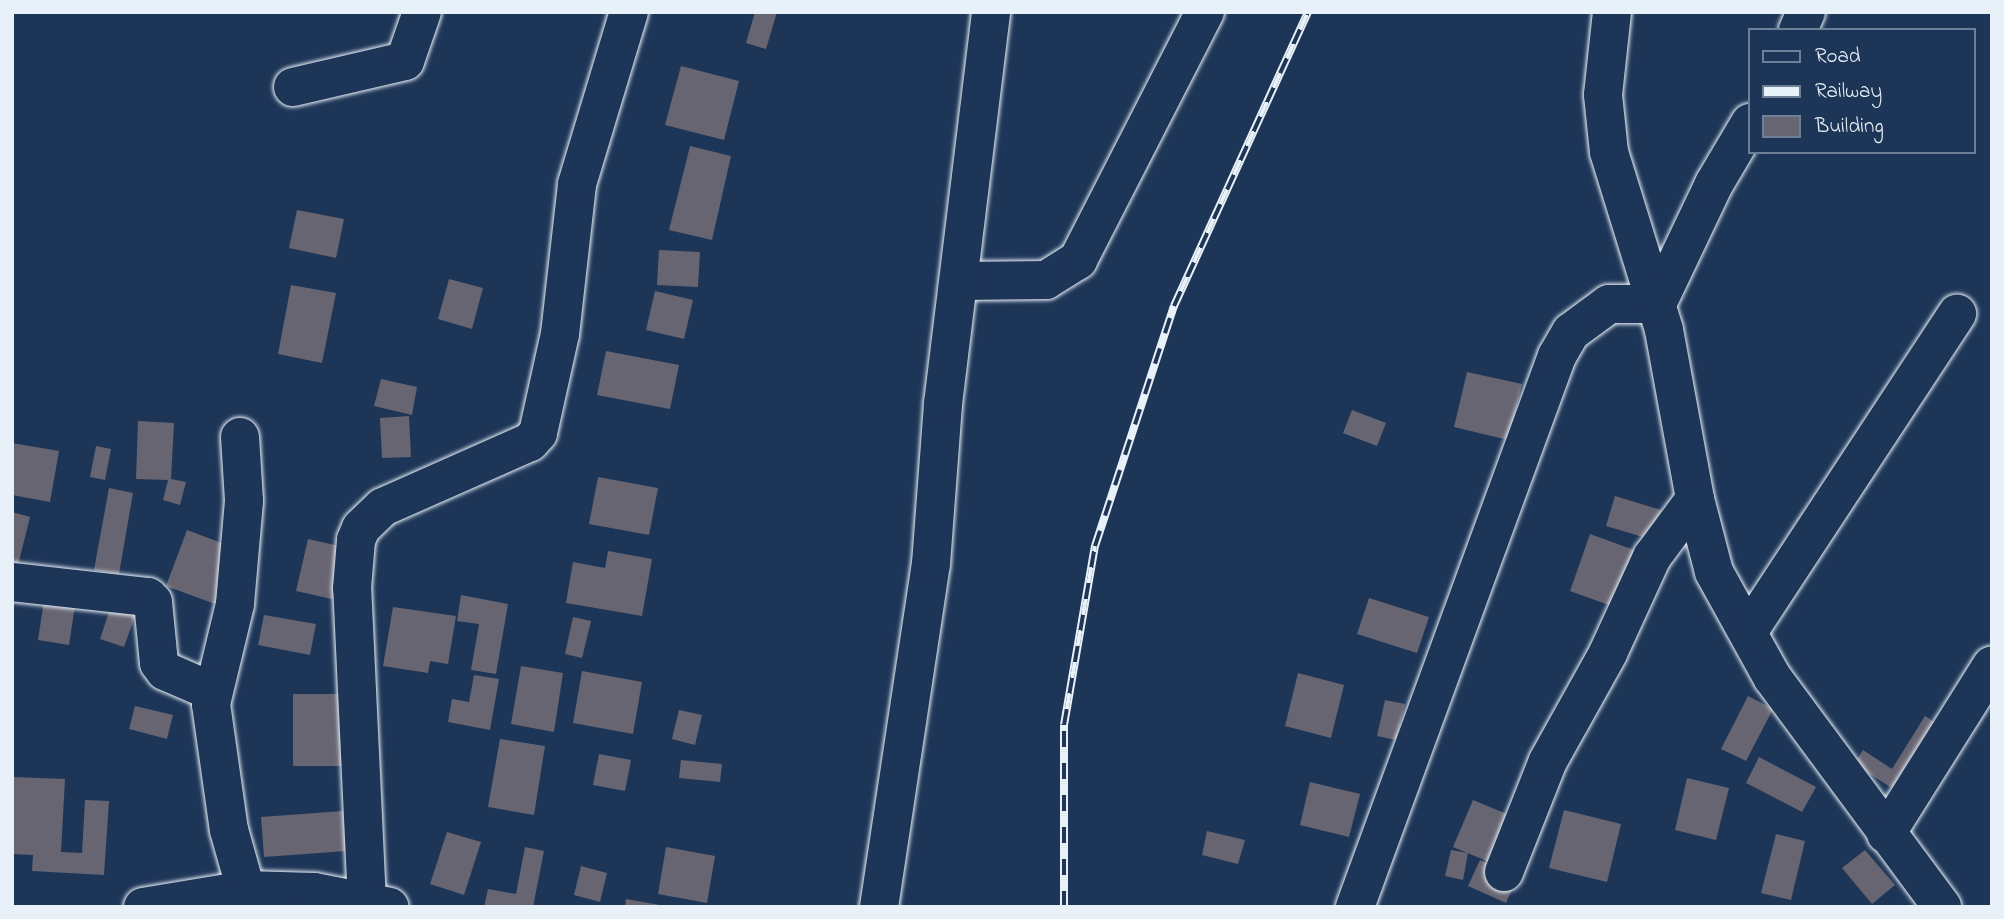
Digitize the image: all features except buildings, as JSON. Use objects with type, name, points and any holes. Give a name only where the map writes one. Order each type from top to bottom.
[{"type":"street","points":[[293,87],[405,61],[422,12]]},
{"type":"street","points":[[143,907],[246,890],[314,892],[379,904],[352,588],[356,540],[361,528],[383,507],[530,442],[538,433],[559,334],[577,184],[629,12]]},
{"type":"street","points":[[879,907],[931,564],[943,404],[991,12]]},
{"type":"street","points":[[959,281],[1046,281],[1078,260],[1205,12]]},
{"type":"street","points":[[1612,12],[1603,95],[1609,152],[1657,304],[1695,499],[1714,572],[1772,677],[1942,907]]},
{"type":"street","points":[[1799,28],[1806,12]]},
{"type":"street","points":[[1657,304],[1714,184],[1748,126]]},
{"type":"street","points":[[1355,907],[1557,356],[1571,332],[1609,304],[1657,304]]},
{"type":"street","points":[[1748,632],[1957,314]]},
{"type":"street","points":[[240,437],[244,501],[235,604],[211,691],[216,754],[246,890]]},
{"type":"street","points":[[1504,872],[1548,761],[1608,653],[1657,548],[1695,499]]},
{"type":"street","points":[[12,582],[148,597],[153,602],[159,663],[165,671],[211,691]]},
{"type":"street","points":[[1886,834],[1992,664]]},
{"type":"railway","points":[[1064,907],[1064,725],[1095,546],[1174,306],[1308,12]]}]
